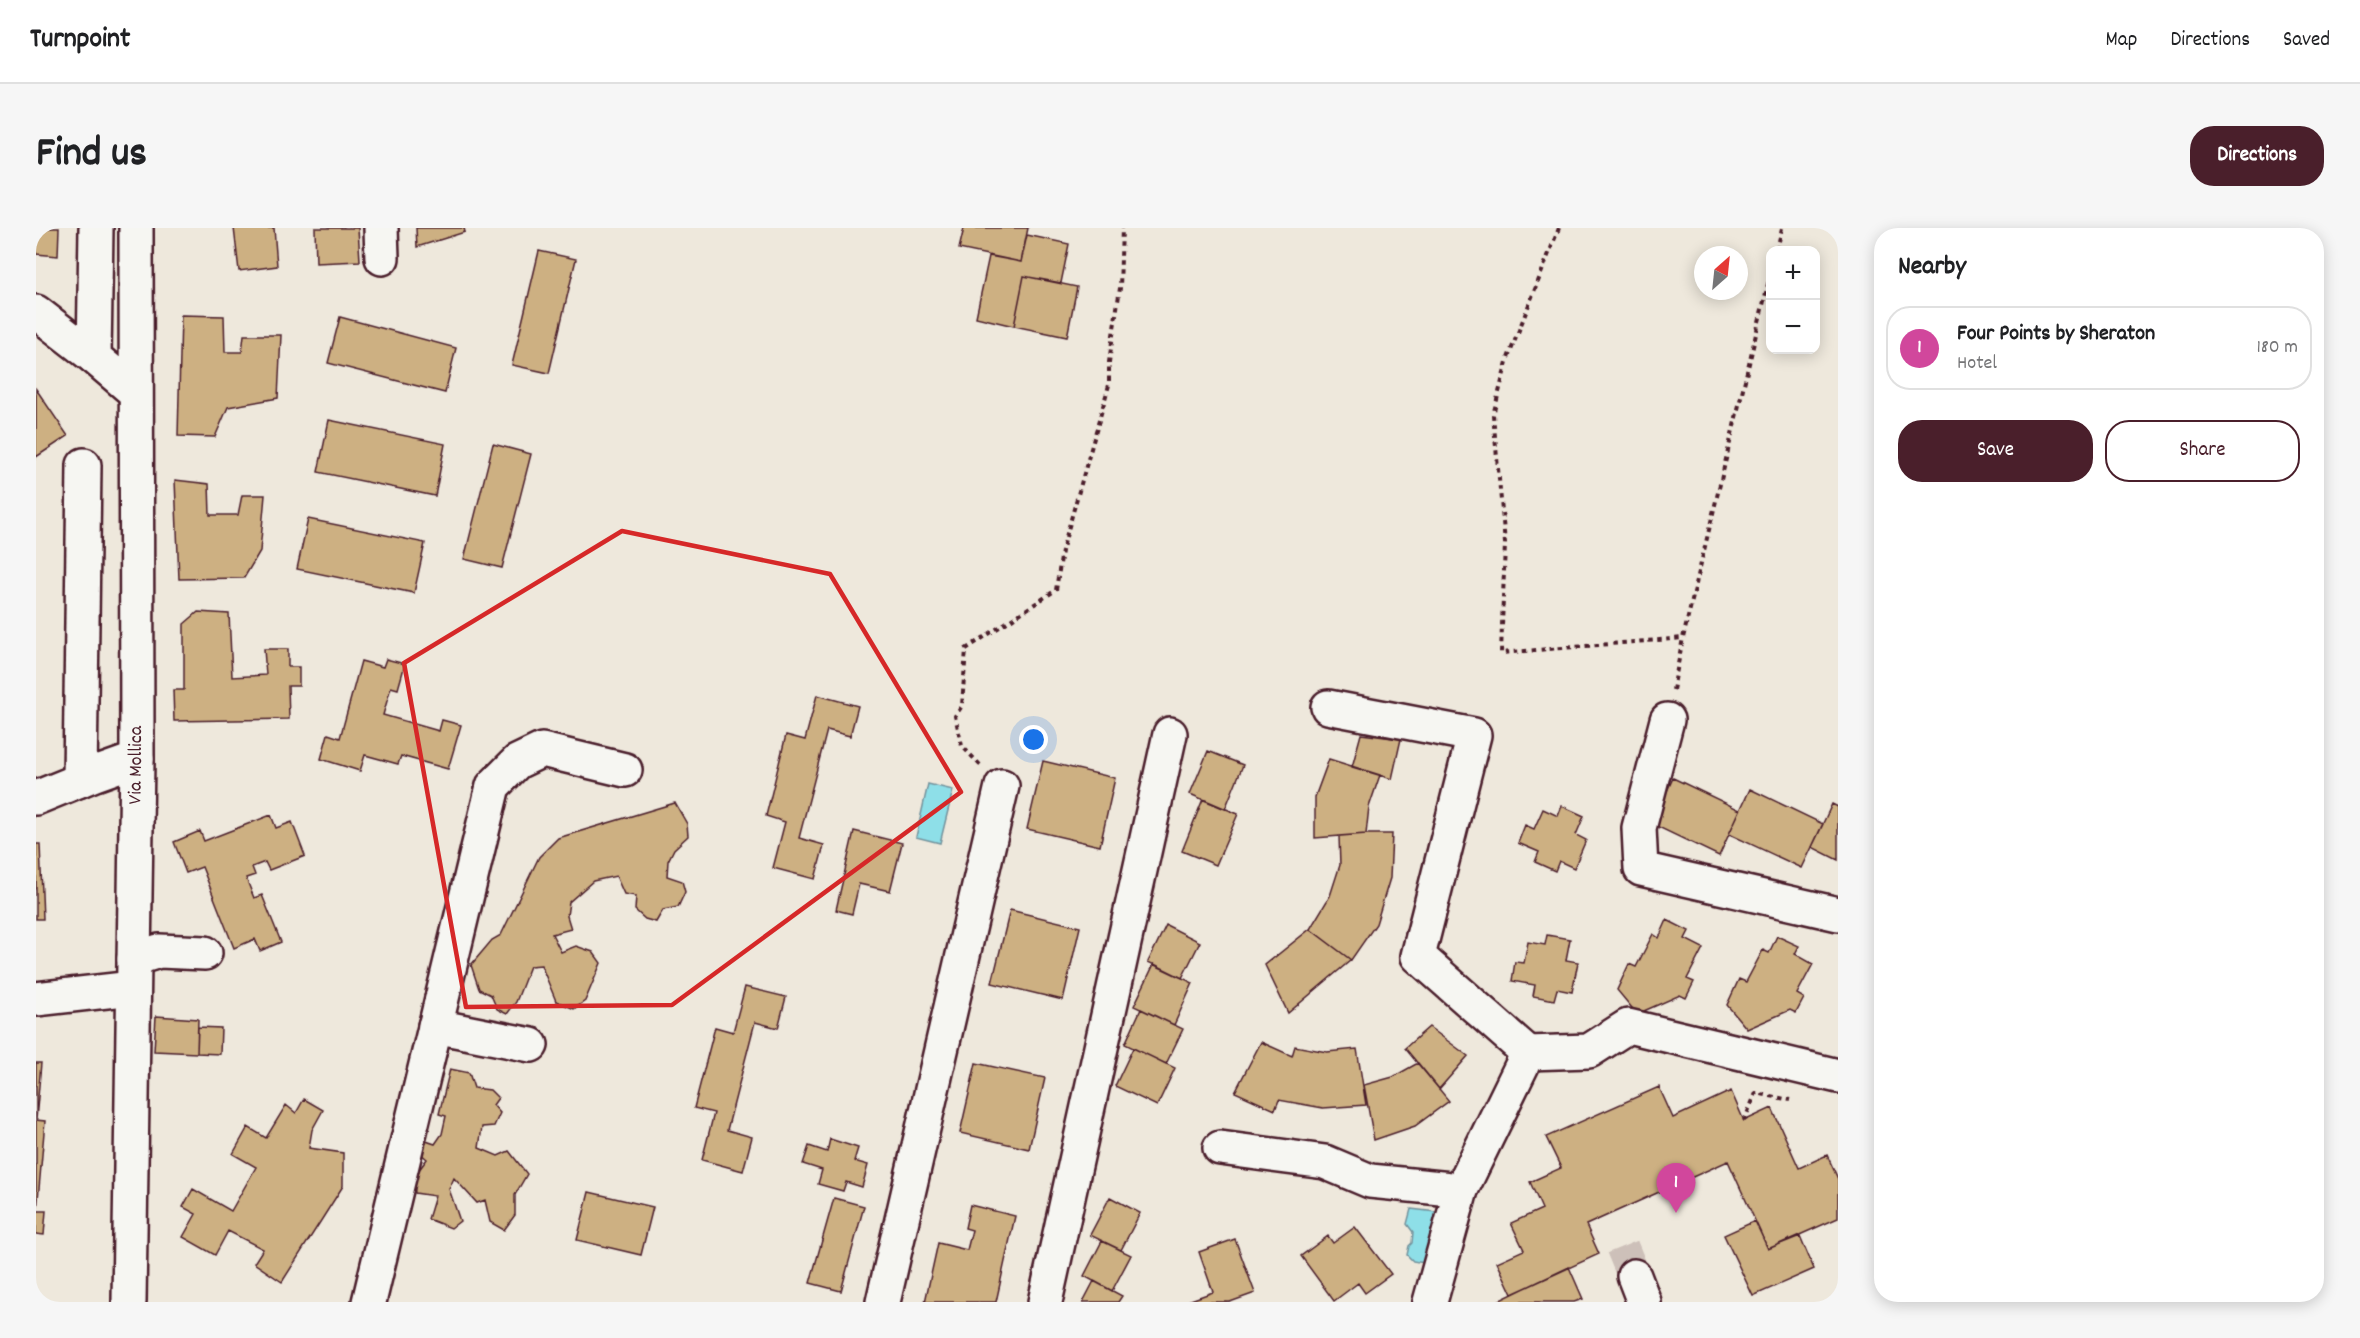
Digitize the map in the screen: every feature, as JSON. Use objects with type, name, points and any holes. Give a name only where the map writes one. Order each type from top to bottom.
[{"type":"street","points":[[94,357],[96,228]]},
{"type":"street","name":"Via Mollica","points":[[129,1302],[137,759],[136,228]]},
{"type":"street","points":[[36,312],[135,392]]},
{"type":"street","points":[[80,780],[84,465]]},
{"type":"street","points":[[1328,707],[1474,735],[1418,956],[1528,1053],[1589,1051],[1628,1026],[1838,1076]]},
{"type":"street","points":[[1667,720],[1639,828],[1641,869],[1838,914]]},
{"type":"street","points":[[1045,1302],[1170,734]]},
{"type":"street","points":[[369,1302],[493,786],[517,762],[542,750],[625,770]]},
{"type":"street","points":[[36,798],[137,759]]},
{"type":"street","points":[[883,1302],[1002,786]]},
{"type":"street","points":[[36,999],[134,973],[159,951],[206,953]]},
{"type":"street","points":[[435,1026],[531,1045]]},
{"type":"street","points":[[1430,1302],[1461,1190],[1528,1053]]},
{"type":"street","points":[[1220,1148],[1325,1161],[1370,1180],[1461,1190]]},
{"type":"path","points":[[1002,786],[962,746],[955,716],[962,706],[966,649],[1056,590],[1062,551],[1109,385],[1109,362],[1120,288],[1122,228]]},
{"type":"path","points":[[1559,228],[1508,358],[1493,414],[1505,543],[1501,653],[1683,638]]},
{"type":"path","points":[[1778,246],[1782,228]]},
{"type":"path","points":[[1667,720],[1683,638],[1766,293]]},
{"type":"path","points":[[1744,1121],[1756,1093]]},
{"type":"highlighted area","points":[[622,531],[830,574],[961,792],[672,1005],[466,1007],[404,663]]},
{"type":"water","points":[[928,784],[953,790],[940,843],[916,837]]},
{"type":"water","points":[[1411,1209],[1436,1212],[1424,1263],[1413,1261],[1407,1255],[1412,1243],[1413,1232],[1407,1224]]},
{"type":"building","points":[[36,228],[59,228],[58,256],[36,254]]},
{"type":"building","points":[[234,228],[274,228],[277,266],[239,271]]},
{"type":"building","points":[[315,228],[358,228],[360,261],[316,263]]},
{"type":"building","points":[[416,228],[464,228],[465,232],[417,247]]},
{"type":"building","points":[[964,228],[1028,228],[1021,262],[959,249]]},
{"type":"building","points":[[1027,235],[1069,244],[1061,283],[1024,276],[1014,326],[976,317],[989,256],[1021,262]]},
{"type":"building","points":[[539,251],[576,259],[549,373],[512,365]]},
{"type":"building","points":[[1024,276],[1077,287],[1067,337],[1014,326]]},
{"type":"building","points":[[181,315],[224,316],[225,352],[242,352],[244,335],[281,335],[278,398],[228,407],[215,437],[178,436]]},
{"type":"building","points":[[340,317],[456,348],[445,393],[328,363]]},
{"type":"building","points":[[36,389],[68,436],[36,457]]},
{"type":"building","points":[[329,420],[445,444],[435,496],[318,472]]},
{"type":"building","points":[[493,444],[531,454],[502,568],[464,559]]},
{"type":"building","points":[[175,480],[209,484],[210,515],[238,515],[242,495],[265,495],[260,551],[244,578],[179,579]]},
{"type":"building","points":[[308,519],[425,543],[414,593],[297,569]]},
{"type":"building","points":[[198,612],[229,614],[232,677],[266,675],[264,649],[288,649],[288,667],[299,667],[299,686],[288,686],[289,719],[174,721],[173,690],[184,690],[184,624]]},
{"type":"building","points":[[386,659],[405,664],[398,689],[391,687],[383,715],[439,731],[442,720],[461,725],[448,769],[401,756],[398,764],[365,755],[360,771],[321,759],[328,734],[340,738],[361,661],[383,667]]},
{"type":"building","points":[[817,695],[858,706],[850,736],[827,730],[799,838],[824,845],[815,879],[773,868],[785,822],[766,816],[786,735],[805,740]]},
{"type":"building","points":[[1361,734],[1401,739],[1392,779],[1352,767]]},
{"type":"building","points":[[1208,751],[1243,765],[1225,809],[1190,794]]},
{"type":"building","points":[[1329,759],[1380,775],[1369,807],[1366,834],[1315,838],[1315,797]]},
{"type":"building","points":[[1043,761],[1115,778],[1100,846],[1027,829]]},
{"type":"building","points":[[1673,778],[1740,810],[1719,856],[1652,824]]},
{"type":"building","points":[[1750,789],[1823,824],[1802,868],[1729,834]]},
{"type":"building","points":[[1203,799],[1238,814],[1216,865],[1182,851]]},
{"type":"building","points":[[675,803],[687,824],[688,836],[674,849],[668,861],[667,876],[682,881],[685,892],[678,907],[663,910],[656,922],[645,919],[635,910],[636,896],[624,894],[616,876],[593,881],[569,902],[567,916],[571,929],[552,934],[561,952],[576,946],[593,952],[601,963],[585,1001],[574,1009],[556,1001],[541,965],[530,966],[516,1002],[507,1014],[497,1009],[491,995],[479,989],[471,965],[492,940],[501,935],[539,857],[558,838]]},
{"type":"building","points":[[1832,804],[1838,807],[1838,860],[1812,847]]},
{"type":"building","points":[[1562,806],[1584,816],[1576,835],[1586,840],[1574,868],[1559,861],[1555,871],[1535,862],[1539,852],[1518,843],[1525,825],[1534,829],[1543,809],[1558,816]]},
{"type":"building","points":[[271,815],[276,828],[292,822],[305,856],[269,870],[265,862],[252,867],[255,875],[246,878],[254,898],[262,895],[281,942],[260,951],[255,939],[234,948],[202,867],[186,873],[174,842],[200,831],[204,841]]},
{"type":"building","points":[[854,831],[902,843],[890,891],[859,884],[852,914],[836,910]]},
{"type":"building","points":[[1392,834],[1390,878],[1376,924],[1351,960],[1310,929],[1330,896],[1340,865],[1339,836]]},
{"type":"building","points":[[36,844],[40,844],[43,919],[36,919]]},
{"type":"building","points":[[1010,910],[1080,927],[1063,1000],[992,983]]},
{"type":"building","points":[[1667,920],[1689,931],[1685,939],[1703,948],[1687,979],[1694,982],[1686,998],[1680,995],[1637,1014],[1617,990],[1629,964],[1636,967],[1653,934],[1659,938]]},
{"type":"building","points":[[1166,925],[1200,942],[1182,978],[1148,962]]},
{"type":"building","points":[[1310,929],[1351,960],[1288,1013],[1265,965]]},
{"type":"building","points":[[1547,935],[1570,939],[1566,960],[1578,962],[1572,992],[1557,989],[1554,1000],[1533,996],[1535,985],[1512,981],[1515,962],[1524,963],[1528,942],[1545,945]]},
{"type":"building","points":[[1777,936],[1799,946],[1795,954],[1813,964],[1797,994],[1804,998],[1796,1013],[1790,1010],[1747,1029],[1727,1005],[1739,979],[1746,982],[1763,950],[1769,953]]},
{"type":"building","points":[[1154,964],[1193,983],[1174,1025],[1134,1006]]},
{"type":"building","points":[[745,987],[786,997],[778,1028],[755,1022],[727,1130],[752,1137],[743,1171],[702,1160],[714,1113],[694,1108],[715,1027],[733,1032]]},
{"type":"building","points":[[1141,1009],[1183,1029],[1166,1064],[1125,1044]]},
{"type":"building","points":[[156,1016],[198,1019],[197,1053],[154,1051]]},
{"type":"building","points":[[198,1027],[221,1028],[220,1054],[197,1053]]},
{"type":"building","points":[[1429,1027],[1468,1056],[1439,1089],[1405,1048]]},
{"type":"building","points":[[1261,1042],[1292,1056],[1295,1046],[1327,1052],[1357,1049],[1366,1105],[1323,1108],[1279,1100],[1275,1110],[1235,1092]]},
{"type":"building","points":[[1133,1048],[1175,1068],[1157,1106],[1115,1086]]},
{"type":"building","points":[[36,1063],[41,1063],[36,1120]]},
{"type":"building","points":[[976,1063],[1045,1078],[1029,1149],[960,1133]]},
{"type":"building","points":[[1418,1063],[1449,1101],[1415,1126],[1374,1140],[1364,1085],[1393,1077]]},
{"type":"building","points":[[450,1069],[469,1073],[474,1088],[490,1090],[498,1098],[493,1105],[500,1113],[494,1126],[482,1127],[479,1148],[498,1156],[509,1151],[527,1174],[515,1195],[515,1215],[504,1230],[490,1222],[485,1200],[477,1203],[454,1178],[449,1189],[460,1221],[451,1228],[428,1219],[435,1196],[415,1193],[413,1178],[427,1159],[419,1152],[426,1141],[435,1144],[442,1134],[446,1116],[439,1114]]},
{"type":"building","points":[[1659,1087],[1673,1118],[1731,1091],[1744,1121],[1772,1108],[1799,1168],[1827,1155],[1838,1179],[1838,1218],[1768,1249],[1728,1161],[1586,1225],[1599,1254],[1512,1294],[1497,1262],[1524,1250],[1511,1223],[1542,1209],[1530,1182],[1561,1168],[1546,1137]]},
{"type":"building","points":[[304,1099],[323,1110],[312,1130],[309,1148],[343,1153],[343,1186],[282,1282],[254,1263],[263,1249],[228,1231],[215,1255],[183,1237],[196,1214],[183,1207],[193,1189],[231,1211],[256,1167],[233,1154],[248,1127],[266,1138],[286,1105],[296,1113]]},
{"type":"building","points":[[36,1120],[45,1121],[37,1211],[46,1211],[44,1235],[36,1234]]},
{"type":"building","points":[[830,1139],[858,1148],[854,1161],[868,1165],[862,1187],[846,1182],[843,1191],[818,1184],[822,1170],[803,1164],[809,1146],[827,1152]]},
{"type":"building","points":[[589,1192],[653,1207],[641,1255],[577,1240]]},
{"type":"building","points":[[1110,1197],[1140,1213],[1121,1250],[1090,1235]]},
{"type":"building","points":[[834,1198],[864,1206],[841,1291],[810,1283]]},
{"type":"building","points":[[970,1205],[1015,1216],[996,1302],[925,1302],[938,1243],[967,1250],[972,1230],[965,1228]]},
{"type":"building","points":[[1755,1221],[1768,1249],[1800,1236],[1814,1269],[1753,1296],[1724,1235]]},
{"type":"building","points":[[1355,1227],[1391,1274],[1365,1293],[1358,1283],[1334,1301],[1301,1256],[1328,1236],[1333,1243]]},
{"type":"building","points":[[1235,1239],[1255,1293],[1230,1302],[1185,1302],[1213,1292],[1199,1252]]},
{"type":"building","points":[[1102,1241],[1131,1255],[1112,1291],[1084,1276]]},
{"type":"building","points":[[1569,1267],[1583,1299],[1574,1302],[1496,1302]]},
{"type":"building","points":[[1094,1281],[1122,1296],[1118,1302],[1083,1302]]},
{"type":"tunnel","points":[[1622,1247],[1634,1276]]},
{"type":"place","name":"Four Points by Sheraton","points":[[1676,1213]]}]
